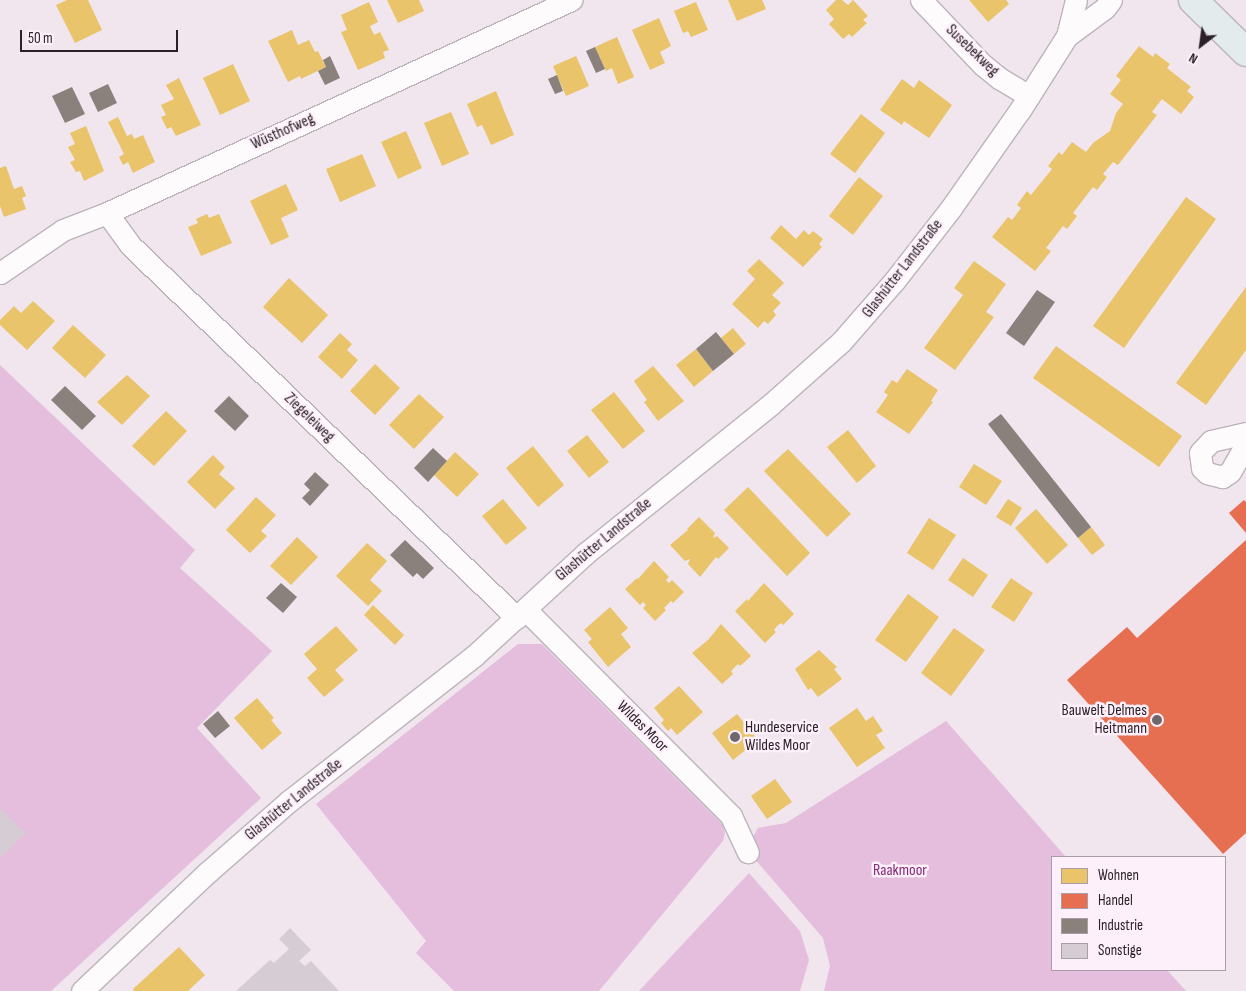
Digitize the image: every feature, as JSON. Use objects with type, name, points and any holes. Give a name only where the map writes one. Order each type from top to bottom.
[{"type":"main road","points":[[1193,0],[1246,52]]},
{"type":"street","name":"Wüsthofweg","points":[[0,273],[63,230],[106,213],[572,0]]},
{"type":"street","name":"Susebekweg","points":[[921,0],[983,65],[999,78],[1029,96]]},
{"type":"street","name":"Glashütter Landstraße","points":[[82,991],[208,872],[289,801],[399,717],[521,614],[586,553],[770,405],[841,342],[895,280],[950,208],[1029,96],[1066,36],[1076,0]]},
{"type":"street","name":"Glashütter Landstraße","points":[[1066,36],[1105,8],[1111,0]]},
{"type":"street","name":"Ziegeleiweg","points":[[106,213],[130,245],[521,614]]},
{"type":"street","points":[[1246,433],[1211,441],[1200,453],[1202,468],[1207,473],[1222,476],[1230,472],[1246,444]]},
{"type":"street","name":"Wildes Moor","points":[[521,614],[731,816],[748,852]]},
{"type":"green space","points":[[0,365],[195,550],[180,568],[272,651],[197,728],[261,798],[51,991],[0,991]]},
{"type":"green space","points":[[518,644],[542,644],[723,825],[725,833],[723,841],[599,991],[454,991],[416,953],[426,941],[316,804]]},
{"type":"green space","name":"Raakmoor","points":[[946,721],[1065,856],[1051,856],[1051,971],[1168,971],[1186,991],[824,991],[830,966],[823,938],[746,849],[758,828],[786,823]]},
{"type":"green space","points":[[749,873],[800,931],[809,960],[800,991],[639,991]]},
{"type":"building: Wohnen","points":[[67,0],[88,0],[102,30],[75,43],[56,5]]},
{"type":"building: Wohnen","points":[[387,0],[419,0],[424,11],[398,23]]},
{"type":"building: Wohnen","points":[[728,0],[762,0],[766,9],[737,21]]},
{"type":"building: Wohnen","points":[[836,0],[842,0],[848,5],[853,0],[868,16],[863,20],[867,23],[852,37],[849,34],[843,39],[829,24],[834,19],[826,10]]},
{"type":"building: Wohnen","points":[[969,0],[1006,0],[1009,4],[988,22]]},
{"type":"building: Wohnen","points":[[369,2],[378,22],[370,26],[374,35],[380,32],[389,50],[383,52],[385,58],[358,70],[341,32],[347,30],[341,15]]},
{"type":"building: Wohnen","points":[[696,2],[708,30],[691,37],[688,31],[683,33],[674,11]]},
{"type":"building: Wohnen","points":[[659,18],[671,46],[660,52],[665,63],[650,70],[632,30]]},
{"type":"building: Wohnen","points":[[292,30],[298,45],[309,40],[315,52],[318,51],[326,67],[301,79],[300,76],[288,82],[268,41]]},
{"type":"building: Wohnen","points":[[617,37],[634,77],[618,84],[612,68],[606,71],[595,47]]},
{"type":"building: Wohnen","points":[[1139,46],[1153,57],[1155,53],[1170,64],[1167,68],[1191,87],[1187,91],[1194,97],[1181,114],[1162,99],[1152,112],[1157,115],[1118,165],[1113,162],[1103,174],[1107,177],[1097,190],[1093,187],[1073,213],[1077,216],[1067,229],[1063,226],[1046,248],[1051,251],[1035,271],[992,237],[1008,217],[1012,220],[1021,208],[1017,205],[1027,191],[1031,195],[1052,169],[1048,166],[1059,152],[1062,155],[1072,142],[1086,152],[1093,143],[1110,131],[1116,113],[1123,104],[1110,94],[1121,80],[1116,76]]},
{"type":"building: Wohnen","points":[[576,56],[589,86],[566,96],[553,66]]},
{"type":"building: Wohnen","points":[[233,64],[250,101],[220,115],[203,78]]},
{"type":"building: Wohnen","points":[[179,78],[201,125],[176,136],[171,127],[167,129],[161,117],[166,115],[161,105],[174,99],[166,85]]},
{"type":"building: Wohnen","points":[[902,79],[914,88],[919,80],[952,105],[929,138],[904,121],[902,125],[880,110]]},
{"type":"building: Wohnen","points":[[496,91],[514,135],[491,145],[482,125],[477,127],[467,104]]},
{"type":"building: Wohnen","points":[[451,112],[469,154],[442,166],[424,123]]},
{"type":"building: Wohnen","points":[[861,114],[885,133],[855,173],[830,154]]},
{"type":"building: Wohnen","points":[[118,117],[127,136],[132,134],[134,139],[143,135],[155,162],[133,173],[128,162],[123,165],[119,157],[124,154],[108,122]]},
{"type":"building: Wohnen","points":[[86,126],[104,171],[84,181],[80,171],[76,172],[70,162],[75,160],[68,147],[75,144],[70,133]]},
{"type":"building: Wohnen","points":[[406,131],[422,168],[398,179],[381,142]]},
{"type":"building: Wohnen","points":[[362,154],[376,186],[340,202],[326,169]]},
{"type":"building: Wohnen","points":[[6,166],[14,189],[22,186],[26,196],[22,198],[26,209],[4,217],[0,206],[0,168]]},
{"type":"building: Wohnen","points":[[859,177],[883,196],[853,235],[829,216]]},
{"type":"building: Wohnen","points":[[286,184],[298,210],[281,218],[289,237],[271,245],[250,201]]},
{"type":"building: Wohnen","points":[[1186,197],[1216,219],[1124,348],[1093,326]]},
{"type":"building: Wohnen","points":[[207,214],[209,218],[219,214],[232,243],[201,256],[188,227],[198,223],[196,219]]},
{"type":"building: Wohnen","points":[[781,225],[796,239],[804,230],[809,235],[813,231],[823,239],[819,244],[822,247],[803,267],[770,238]]},
{"type":"building: Wohnen","points":[[759,259],[784,283],[772,295],[781,303],[773,311],[776,315],[768,324],[764,321],[758,328],[732,304],[755,279],[747,271]]},
{"type":"building: Wohnen","points":[[974,261],[1006,284],[986,312],[994,317],[955,370],[924,348],[963,295],[954,288]]},
{"type":"building: Wohnen","points":[[289,278],[328,315],[302,343],[263,307]]},
{"type":"building: Wohnen","points":[[1246,287],[1246,350],[1206,405],[1176,383]]},
{"type":"building: Wohnen","points":[[33,301],[55,321],[27,350],[0,325],[0,320],[14,306],[21,313]]},
{"type":"building: Wohnen","points":[[73,325],[106,355],[85,378],[52,348]]},
{"type":"building: Wohnen","points":[[733,328],[746,344],[734,354],[721,338]]},
{"type":"building: Wohnen","points":[[340,333],[352,344],[347,350],[358,360],[342,379],[318,357]]},
{"type":"building: Wohnen","points":[[1056,346],[1182,436],[1159,467],[1033,378]]},
{"type":"building: Wohnen","points":[[696,349],[713,371],[694,387],[676,365]]},
{"type":"building: Wohnen","points":[[375,364],[400,388],[375,415],[350,391]]},
{"type":"building: Wohnen","points":[[653,366],[684,401],[658,421],[644,402],[647,400],[634,381]]},
{"type":"building: Wohnen","points":[[907,369],[938,390],[931,401],[933,402],[909,434],[876,412],[888,395],[884,392],[892,380],[897,383]]},
{"type":"building: Wohnen","points":[[127,375],[150,396],[122,425],[97,402]]},
{"type":"building: Wohnen","points":[[614,392],[645,431],[623,449],[591,410]]},
{"type":"building: Wohnen","points":[[419,394],[444,417],[414,449],[389,425]]},
{"type":"building: Wohnen","points":[[166,411],[187,431],[154,466],[132,446]]},
{"type":"building: Wohnen","points":[[848,430],[876,466],[857,483],[827,447]]},
{"type":"building: Wohnen","points":[[587,435],[609,462],[589,478],[567,451]]},
{"type":"building: Wohnen","points":[[533,446],[564,485],[538,507],[506,468]]},
{"type":"building: Wohnen","points":[[788,449],[851,514],[827,537],[764,471]]},
{"type":"building: Wohnen","points":[[455,452],[479,474],[457,497],[434,475]]},
{"type":"building: Wohnen","points":[[213,455],[225,467],[219,474],[235,488],[215,509],[187,482]]},
{"type":"building: Wohnen","points":[[974,464],[1002,481],[986,505],[959,487]]},
{"type":"building: Wohnen","points":[[748,487],[810,553],[787,576],[724,510]]},
{"type":"building: Wohnen","points":[[256,497],[276,515],[261,531],[267,536],[250,553],[226,530]]},
{"type":"building: Wohnen","points":[[503,499],[527,528],[506,545],[482,516]]},
{"type":"building: Wohnen","points":[[1008,499],[1022,508],[1011,526],[996,517]]},
{"type":"building: Wohnen","points":[[1036,509],[1068,545],[1047,564],[1015,528]]},
{"type":"building: Wohnen","points":[[699,517],[715,533],[713,538],[717,536],[729,548],[718,559],[716,557],[700,577],[688,564],[690,559],[685,561],[670,545],[688,530]]},
{"type":"building: Wohnen","points":[[929,518],[956,535],[933,570],[907,553]]},
{"type":"building: Wohnen","points":[[1091,527],[1105,545],[1092,555],[1078,538]]},
{"type":"building: Wohnen","points":[[297,537],[318,557],[291,585],[270,566]]},
{"type":"building: Wohnen","points":[[367,543],[387,561],[370,580],[382,591],[368,606],[336,576]]},
{"type":"building: Wohnen","points":[[963,558],[988,575],[973,597],[948,580]]},
{"type":"building: Wohnen","points":[[654,561],[669,577],[666,580],[669,583],[672,580],[684,592],[673,603],[671,601],[664,608],[666,610],[655,621],[643,608],[646,605],[643,602],[640,605],[625,589],[638,579]]},
{"type":"building: Wohnen","points":[[1011,578],[1033,593],[1014,622],[991,607]]},
{"type":"building: Wohnen","points":[[764,583],[794,614],[783,625],[781,623],[777,626],[774,630],[776,632],[765,643],[735,611],[747,599],[748,601]]},
{"type":"building: Wohnen","points":[[908,594],[939,617],[906,662],[875,640]]},
{"type":"building: Wohnen","points":[[373,605],[404,635],[395,645],[364,615]]},
{"type":"building: Wohnen","points":[[610,607],[628,628],[621,634],[631,647],[608,667],[588,642],[592,639],[584,630]]},
{"type":"building: Wohnen","points":[[721,624],[751,656],[740,666],[738,664],[731,671],[733,674],[722,684],[692,653],[708,640]]},
{"type":"building: Wohnen","points":[[336,626],[358,650],[335,670],[344,680],[324,697],[307,678],[317,669],[304,654]]},
{"type":"building: Wohnen","points":[[954,628],[985,650],[951,696],[921,673]]},
{"type":"building: Wohnen","points":[[819,650],[837,667],[834,669],[842,679],[818,697],[811,688],[808,690],[795,669]]},
{"type":"building: Wohnen","points":[[679,686],[703,712],[677,735],[671,728],[668,731],[661,723],[664,720],[654,708]]},
{"type":"building: Wohnen","points":[[257,698],[274,718],[271,720],[282,733],[262,750],[234,718]]},
{"type":"building: Wohnen","points":[[857,708],[866,721],[873,716],[883,731],[876,735],[885,748],[857,767],[829,728]]},
{"type":"building: Wohnen","name":"Hundeservice Wildes Moor","points":[[737,714],[758,740],[733,760],[712,733]]},
{"type":"building: Wohnen","points":[[775,779],[792,802],[767,819],[751,796]]},
{"type":"building: Wohnen","points":[[179,947],[205,975],[188,991],[134,991],[133,989]]},
{"type":"building: Handel","points":[[1244,500],[1246,502],[1246,533],[1229,513]]},
{"type":"building: Handel","points":[[1246,540],[1246,833],[1223,854],[1067,680],[1127,627],[1137,638]]},
{"type":"building: Industrie","points":[[595,47],[605,69],[596,73],[586,51]]},
{"type":"building: Industrie","points":[[330,56],[340,78],[325,85],[318,71],[326,67],[323,60]]},
{"type":"building: Industrie","points":[[557,75],[563,91],[555,94],[548,79]]},
{"type":"building: Industrie","points":[[108,84],[117,103],[98,112],[89,93]]},
{"type":"building: Industrie","points":[[72,87],[85,114],[65,123],[52,96]]},
{"type":"building: Industrie","points":[[1037,290],[1055,302],[1024,346],[1006,333]]},
{"type":"building: Industrie","points":[[716,332],[734,354],[713,371],[696,349]]},
{"type":"building: Industrie","points":[[65,386],[96,416],[82,430],[51,400]]},
{"type":"building: Industrie","points":[[229,396],[249,416],[235,431],[214,411]]},
{"type":"building: Industrie","points":[[1001,414],[1091,527],[1078,538],[988,424]]},
{"type":"building: Industrie","points":[[433,448],[447,461],[428,482],[414,468]]},
{"type":"building: Industrie","points":[[315,472],[329,485],[310,506],[302,498],[310,490],[304,484]]},
{"type":"building: Industrie","points":[[405,540],[434,568],[423,579],[417,573],[413,577],[390,555]]},
{"type":"building: Industrie","points":[[281,583],[297,597],[283,613],[266,598]]},
{"type":"building: Industrie","points":[[218,711],[230,726],[215,738],[203,724]]},
{"type":"building: Sonstige","points":[[0,808],[25,833],[0,858]]},
{"type":"building: Sonstige","points":[[290,928],[311,950],[299,961],[305,966],[311,961],[339,991],[236,991],[270,960],[274,963],[289,949],[279,939]]},
{"type":"place","name":"Bauwelt Delmes Heitmann","points":[[1157,720]]},
{"type":"place","name":"Hundeservice Wildes Moor","points":[[735,737]]}]
